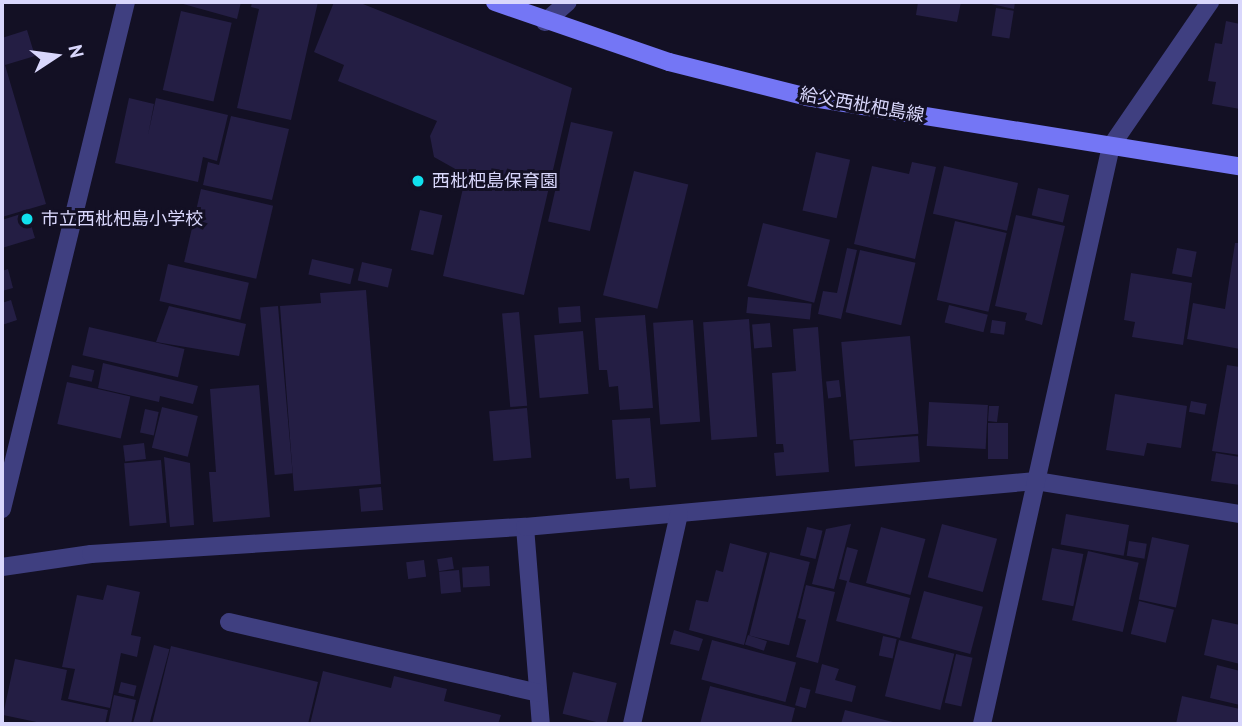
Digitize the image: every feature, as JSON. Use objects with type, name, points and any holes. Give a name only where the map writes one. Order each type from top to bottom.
[{"type":"main road","name":"給父西枇杷島線","points":[[495,2],[545,22],[669,62],[807,97],[1240,166]]},
{"type":"street","points":[[2,509],[126,2]]},
{"type":"street","points":[[545,22],[568,2]]},
{"type":"street","points":[[982,724],[1111,146],[1210,2]]},
{"type":"street","points":[[2,567],[91,554],[526,527],[1036,481],[1240,514]]},
{"type":"street","points":[[632,724],[679,514]]},
{"type":"street","points":[[526,527],[541,724]]},
{"type":"street","points":[[229,622],[538,693]]},
{"type":"building","points":[[176,2],[241,2],[237,19]]},
{"type":"building","points":[[252,2],[318,2],[291,120],[237,108],[259,9],[251,7]]},
{"type":"building","points":[[334,2],[358,2],[572,88],[524,295],[443,276],[466,175],[434,157],[430,136],[437,121],[338,81],[344,65],[314,52]]},
{"type":"building","points":[[918,2],[961,2],[957,22],[916,15]]},
{"type":"building","points":[[982,2],[1015,2],[1014,9]]},
{"type":"building","points":[[996,8],[1014,11],[1009,38],[992,36]]},
{"type":"building","points":[[181,11],[232,23],[213,102],[163,90]]},
{"type":"building","points":[[1226,21],[1240,24],[1240,109],[1212,104],[1216,82],[1208,81],[1215,43],[1222,44]]},
{"type":"building","points":[[27,30],[35,56],[5,65],[46,204],[2,217],[2,38]]},
{"type":"building","points":[[129,98],[154,104],[148,135],[156,98],[228,115],[217,161],[203,157],[198,182],[115,163]]},
{"type":"building","points":[[231,116],[289,129],[272,200],[203,185],[208,162],[219,165]]},
{"type":"building","points":[[571,122],[613,132],[590,231],[548,221]]},
{"type":"building","points":[[816,152],[850,160],[837,218],[803,210]]},
{"type":"building","points":[[912,162],[936,167],[915,259],[854,244],[872,166],[909,174]]},
{"type":"building","points":[[944,166],[1018,183],[1007,231],[933,214]]},
{"type":"building","points":[[634,171],[688,185],[657,309],[603,295]]},
{"type":"building","points":[[1038,188],[1069,195],[1063,222],[1032,215]]},
{"type":"building","points":[[201,189],[273,206],[256,279],[184,262]]},
{"type":"building","points":[[420,210],[442,215],[433,255],[411,250]]},
{"type":"building","points":[[27,212],[35,238],[2,248],[2,220]]},
{"type":"building","points":[[1016,215],[1065,226],[1042,325],[1025,320],[1027,313],[995,306]]},
{"type":"building","points":[[955,221],[1007,233],[988,312],[937,300]]},
{"type":"building","points":[[763,223],[830,240],[814,303],[747,286]]},
{"type":"building","points":[[1235,243],[1240,243],[1240,349],[1187,339],[1193,303],[1225,309]]},
{"type":"building","points":[[847,248],[857,250],[841,319],[818,314],[823,291],[837,293]]},
{"type":"building","points":[[1177,248],[1197,252],[1192,277],[1172,274]]},
{"type":"building","points":[[860,250],[916,263],[901,325],[846,312]]},
{"type":"building","points":[[312,259],[354,269],[350,284],[308,275]]},
{"type":"building","points":[[362,262],[392,269],[388,287],[358,281]]},
{"type":"building","points":[[168,264],[249,283],[240,320],[159,301]]},
{"type":"building","points":[[8,269],[13,288],[2,291],[2,271]]},
{"type":"building","points":[[1131,273],[1192,283],[1183,345],[1132,337],[1135,322],[1124,320]]},
{"type":"building","points":[[366,290],[381,484],[294,491],[280,306],[321,303],[320,293]]},
{"type":"building","points":[[748,297],[812,304],[810,320],[746,313]]},
{"type":"building","points":[[11,300],[17,320],[2,325],[2,303]]},
{"type":"building","points":[[949,305],[988,315],[983,332],[945,322]]},
{"type":"building","points":[[169,306],[246,324],[239,356],[156,342]]},
{"type":"building","points":[[278,306],[293,473],[275,475],[260,308]]},
{"type":"building","points":[[580,306],[581,322],[559,323],[558,308]]},
{"type":"building","points":[[519,312],[527,406],[510,407],[502,313]]},
{"type":"building","points":[[645,315],[653,408],[620,410],[618,386],[609,387],[607,370],[599,370],[595,318]]},
{"type":"building","points":[[749,319],[757,437],[711,440],[703,322]]},
{"type":"building","points":[[693,320],[700,422],[660,425],[653,323]]},
{"type":"building","points":[[992,320],[1006,322],[1004,335],[990,333]]},
{"type":"building","points":[[770,323],[772,347],[754,348],[752,325]]},
{"type":"building","points":[[89,327],[184,349],[178,377],[82,355]]},
{"type":"building","points":[[818,327],[829,472],[776,476],[774,453],[784,452],[783,444],[776,444],[772,373],[796,371],[793,329]]},
{"type":"building","points":[[583,331],[588,394],[540,398],[534,335]]},
{"type":"building","points":[[910,336],[919,434],[850,440],[841,342]]},
{"type":"building","points":[[103,363],[198,386],[193,404],[160,396],[159,402],[98,388]]},
{"type":"building","points":[[72,365],[94,370],[92,382],[69,377]]},
{"type":"building","points":[[1227,365],[1240,367],[1240,455],[1212,451]]},
{"type":"building","points":[[839,380],[841,397],[828,398],[826,382]]},
{"type":"building","points":[[67,382],[130,397],[121,439],[57,424]]},
{"type":"building","points":[[259,385],[270,517],[213,522],[209,472],[216,472],[210,389]]},
{"type":"building","points":[[1115,394],[1187,406],[1181,448],[1147,443],[1144,456],[1106,450]]},
{"type":"building","points":[[1191,401],[1207,404],[1205,415],[1189,412]]},
{"type":"building","points":[[929,402],[988,405],[986,449],[927,446]]},
{"type":"building","points":[[989,406],[999,406],[997,422],[988,421]]},
{"type":"building","points":[[162,407],[198,416],[188,457],[152,448]]},
{"type":"building","points":[[527,408],[531,458],[494,461],[489,411]]},
{"type":"building","points":[[145,409],[159,412],[154,435],[140,432]]},
{"type":"building","points":[[650,418],[656,487],[630,489],[629,478],[616,479],[612,420]]},
{"type":"building","points":[[988,423],[1008,423],[1008,459],[988,459]]},
{"type":"building","points":[[918,436],[920,462],[855,466],[853,441]]},
{"type":"building","points":[[144,443],[146,459],[125,461],[123,446]]},
{"type":"building","points":[[1216,453],[1240,457],[1240,485],[1211,481]]},
{"type":"building","points":[[164,457],[190,463],[194,525],[170,527]]},
{"type":"building","points":[[161,460],[166,523],[130,526],[124,463]]},
{"type":"building","points":[[381,487],[383,510],[361,512],[359,489]]},
{"type":"building","points":[[1066,514],[1129,525],[1124,556],[1061,545]]},
{"type":"building","points":[[851,524],[834,589],[812,584],[826,529]]},
{"type":"building","points":[[942,524],[997,539],[983,592],[928,577]]},
{"type":"building","points":[[807,527],[823,531],[816,559],[800,555]]},
{"type":"building","points":[[881,527],[925,539],[910,595],[866,583]]},
{"type":"building","points":[[1152,537],[1189,545],[1176,608],[1139,600]]},
{"type":"building","points":[[1129,541],[1147,544],[1144,559],[1127,556]]},
{"type":"building","points":[[730,543],[767,553],[744,645],[689,630],[696,600],[708,602],[716,570],[723,572]]},
{"type":"building","points":[[847,547],[858,550],[849,582],[910,598],[900,638],[836,621],[847,581],[839,579]]},
{"type":"building","points":[[1052,548],[1083,554],[1073,606],[1042,600]]},
{"type":"building","points":[[1088,551],[1139,563],[1123,632],[1072,620]]},
{"type":"building","points":[[770,552],[810,562],[789,645],[749,635]]},
{"type":"building","points":[[452,557],[454,569],[439,571],[437,559]]},
{"type":"building","points":[[424,560],[426,577],[408,579],[406,562]]},
{"type":"building","points":[[489,566],[490,586],[463,587],[462,567]]},
{"type":"building","points":[[459,570],[461,592],[441,594],[439,572]]},
{"type":"building","points":[[107,585],[140,592],[131,635],[141,637],[137,657],[121,653],[110,708],[68,699],[75,669],[62,667],[77,595],[103,600]]},
{"type":"building","points":[[806,585],[835,592],[818,663],[796,657],[806,620],[798,618]]},
{"type":"building","points":[[924,591],[983,607],[970,654],[911,638]]},
{"type":"building","points":[[1139,601],[1174,610],[1166,643],[1131,634]]},
{"type":"building","points":[[1212,619],[1240,625],[1240,664],[1204,655]]},
{"type":"building","points":[[674,630],[703,639],[699,651],[670,644]]},
{"type":"building","points":[[748,635],[767,641],[764,651],[745,645]]},
{"type":"building","points":[[883,636],[897,639],[893,658],[879,656]]},
{"type":"building","points":[[712,640],[796,663],[785,702],[701,680]]},
{"type":"building","points":[[899,640],[954,654],[940,710],[885,696]]},
{"type":"building","points":[[154,645],[169,649],[149,724],[133,723]]},
{"type":"building","points":[[171,646],[318,682],[308,724],[152,724]]},
{"type":"building","points":[[956,654],[973,658],[961,707],[945,703]]},
{"type":"building","points":[[15,659],[67,670],[61,700],[108,710],[105,724],[46,724],[3,715]]},
{"type":"building","points":[[822,664],[839,669],[835,680],[856,686],[852,702],[815,693]]},
{"type":"building","points":[[1217,665],[1240,671],[1240,705],[1210,698]]},
{"type":"building","points":[[323,671],[391,688],[394,676],[447,689],[444,701],[501,715],[498,724],[310,724]]},
{"type":"building","points":[[573,672],[617,683],[606,724],[563,714]]},
{"type":"building","points":[[121,682],[137,686],[134,697],[118,693]]},
{"type":"building","points":[[710,686],[795,708],[791,724],[700,724]]},
{"type":"building","points":[[800,687],[811,690],[806,708],[795,705]]},
{"type":"building","points":[[114,695],[136,700],[131,724],[108,724]]},
{"type":"building","points":[[1182,696],[1240,709],[1240,724],[1176,724]]},
{"type":"building","points":[[845,710],[897,723],[897,724],[841,724]]},
{"type":"place","name":"西枇杷島保育園","points":[[418,181]]},
{"type":"place","name":"市立西枇杷島小学校","points":[[27,219]]}]
